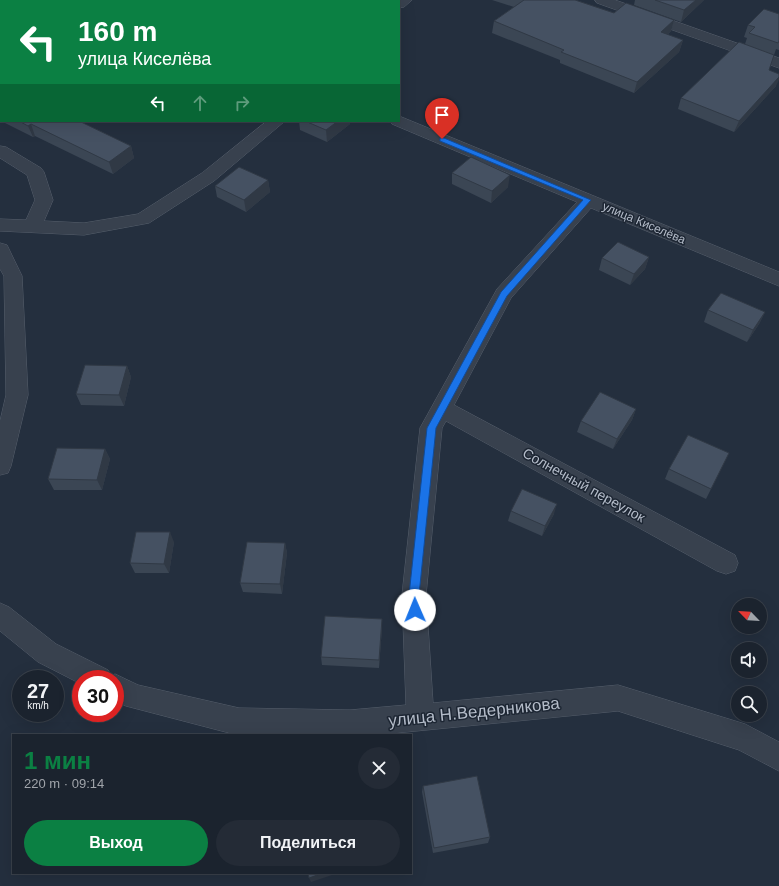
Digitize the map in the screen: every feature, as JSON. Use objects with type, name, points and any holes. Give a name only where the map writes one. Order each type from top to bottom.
[{"type":"street","points":[[602,0],[779,63]]},
{"type":"street","points":[[0,224],[84,229],[143,219],[208,177],[275,122]]},
{"type":"street","name":"улица Киселёва","points":[[400,122],[779,279]]},
{"type":"street","points":[[0,151],[35,172],[44,200],[33,226]]},
{"type":"street","points":[[420,717],[414,595],[431,428],[504,294],[588,200]]},
{"type":"street","points":[[0,249],[13,276],[17,395],[0,466]]},
{"type":"street","name":"Солнечный переулок","points":[[442,409],[726,563]]},
{"type":"street","points":[[0,615],[47,653],[81,670]]},
{"type":"street","name":"улица Н.Ведерникова","points":[[124,692],[135,697],[239,722],[350,724],[618,698],[745,738],[779,757]]},
{"type":"building","points":[[524,0],[575,0],[614,13],[626,3],[674,20],[661,32],[683,40],[637,82],[561,52],[564,50],[494,21]]},
{"type":"building","points":[[655,0],[696,0],[684,10]]},
{"type":"building","points":[[764,9],[779,14],[778,43],[749,33],[755,27],[748,25]]},
{"type":"building","points":[[739,42],[774,55],[769,70],[779,74],[779,77],[739,121],[681,98]]},
{"type":"building","points":[[21,122],[81,122],[131,146],[109,162],[31,124],[28,126]]},
{"type":"building","points":[[307,122],[337,122],[326,130]]},
{"type":"building","points":[[471,157],[510,175],[492,191],[452,173]]},
{"type":"building","points":[[239,167],[268,180],[244,200],[215,186]]},
{"type":"building","points":[[618,242],[649,257],[634,274],[602,258]]},
{"type":"building","points":[[721,293],[765,312],[753,330],[708,310]]},
{"type":"building","points":[[85,365],[127,366],[119,395],[76,394]]},
{"type":"building","points":[[600,392],[636,409],[617,439],[581,421]]},
{"type":"building","points":[[688,435],[729,453],[711,489],[669,469]]},
{"type":"building","points":[[57,448],[105,449],[97,480],[48,479]]},
{"type":"building","points":[[522,489],[557,504],[545,526],[511,511]]},
{"type":"building","points":[[136,532],[170,532],[164,564],[130,563]]},
{"type":"building","points":[[247,542],[285,543],[280,584],[240,583]]},
{"type":"building","points":[[325,616],[382,619],[379,660],[321,657]]},
{"type":"building","points":[[477,776],[490,837],[434,848],[423,786]]},
{"type":"building","points":[[308,874],[320,874],[309,878]]},
{"type":"route","points":[[415,610],[414,595],[431,428],[504,294],[588,200],[442,139]]}]
